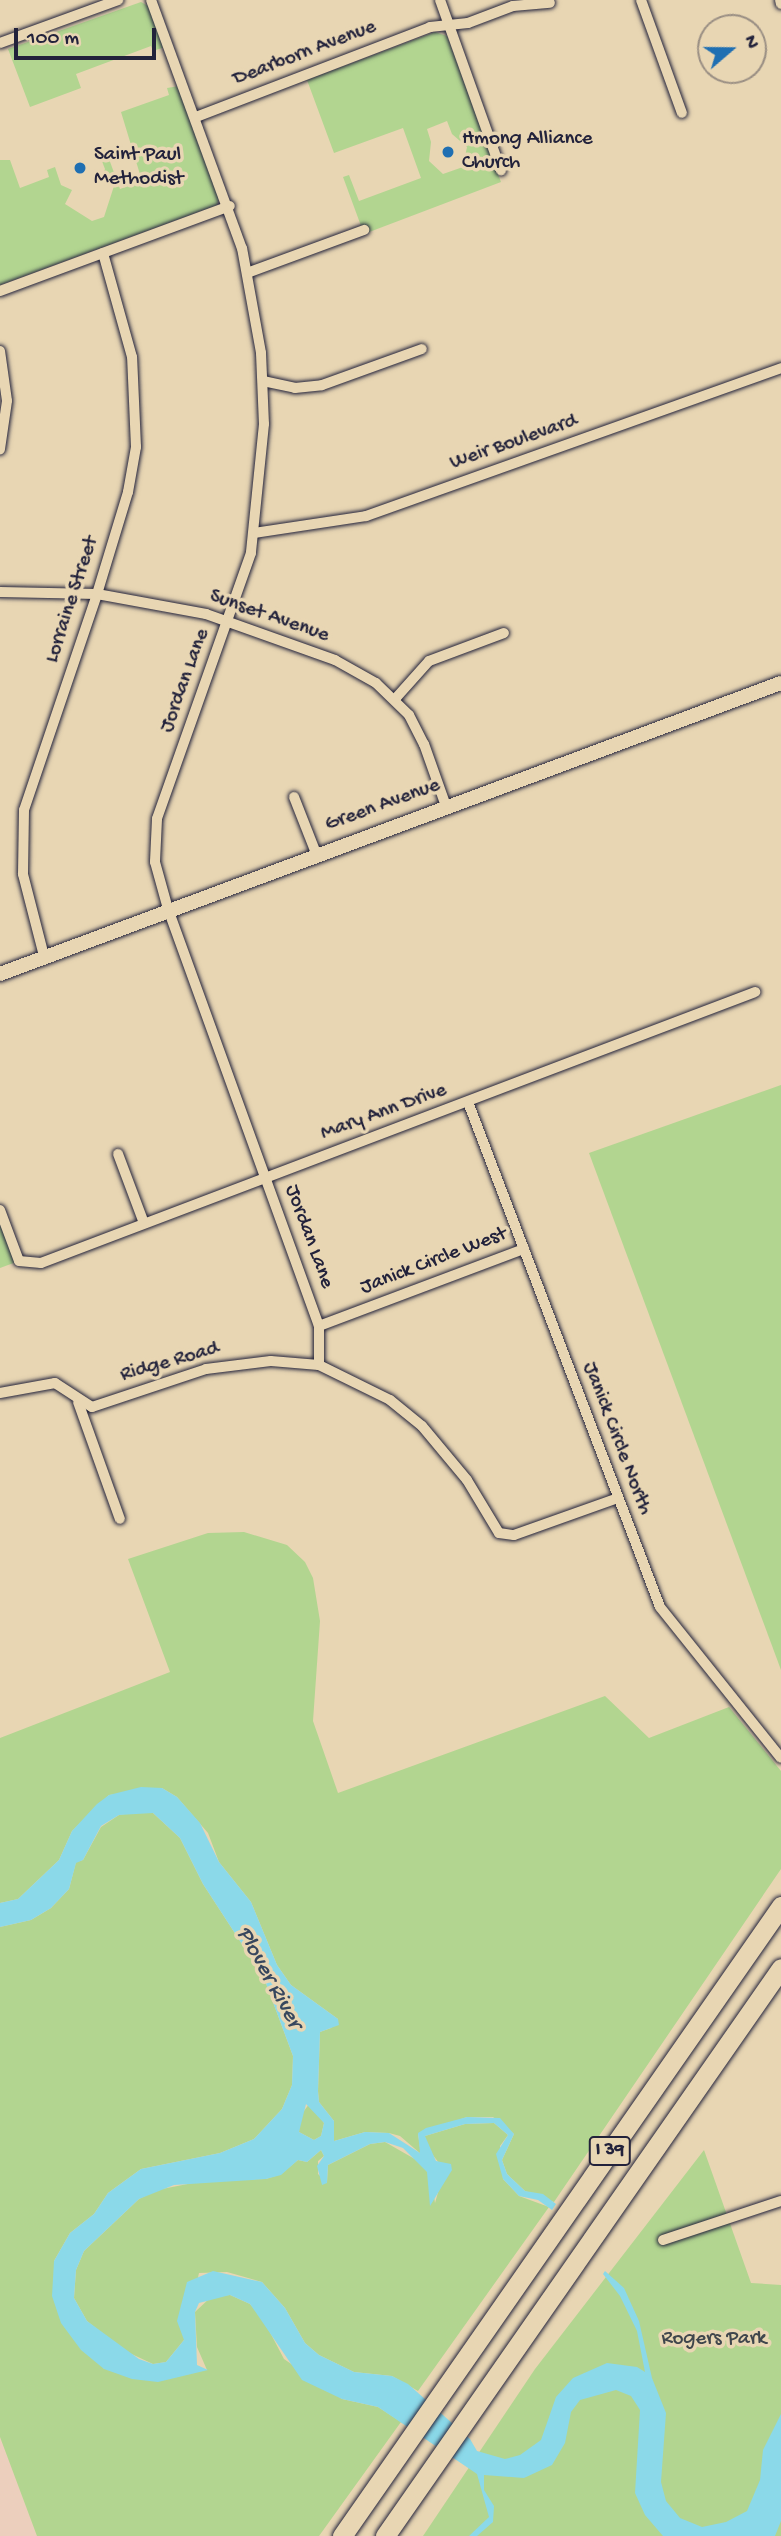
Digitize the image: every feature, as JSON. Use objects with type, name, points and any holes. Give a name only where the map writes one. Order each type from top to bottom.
[{"type":"highway","name":"I 39","points":[[342,2536],[781,1906]]},
{"type":"highway","name":"I 39","points":[[385,2536],[443,2457],[781,1968]]},
{"type":"highway","points":[[396,2536],[434,2480],[443,2457]]},
{"type":"street","points":[[0,44],[118,0]]},
{"type":"street","name":"Jordan Lane","points":[[151,0],[230,206],[247,273],[264,381],[254,533],[229,620],[154,832],[155,862],[168,909],[319,1326],[319,1365]]},
{"type":"street","points":[[440,0],[501,170]]},
{"type":"street","points":[[641,0],[682,113]]},
{"type":"street","name":"Dearborn Avenue","points":[[197,117],[430,27],[468,23],[513,6],[550,4]]},
{"type":"street","points":[[0,291],[230,206]]},
{"type":"street","points":[[247,273],[364,230]]},
{"type":"street","name":"Lorraine Street","points":[[44,956],[23,874],[24,810],[97,594],[131,478],[137,417],[127,327],[103,253]]},
{"type":"street","points":[[264,381],[295,388],[322,385],[422,349]]},
{"type":"street","points":[[0,351],[7,401],[0,449]]},
{"type":"street","name":"Weir Boulevard","points":[[254,533],[366,516],[781,368]]},
{"type":"street","name":"Sunset Avenue","points":[[0,592],[97,594],[229,620],[335,660],[396,699],[424,744],[446,806]]},
{"type":"street","points":[[396,699],[429,661],[503,633]]},
{"type":"street","name":"Green Avenue","points":[[0,974],[316,853],[781,683]]},
{"type":"street","points":[[294,797],[316,853]]},
{"type":"street","name":"Mary Ann Drive","points":[[0,1210],[25,1264],[41,1263],[755,992]]},
{"type":"street","name":"Janick Circle North","points":[[468,1102],[618,1498],[671,1626],[781,1758]]},
{"type":"street","points":[[118,1154],[144,1223]]},
{"type":"street","name":"Janick Circle West","points":[[319,1326],[524,1249]]},
{"type":"street","name":"Ridge Road","points":[[78,1402],[92,1407],[227,1365],[271,1360],[319,1365],[390,1400],[422,1426],[467,1480],[499,1533],[513,1535],[618,1498]]},
{"type":"street","points":[[0,1393],[55,1383],[67,1388],[78,1402],[120,1519]]},
{"type":"street","points":[[663,2240],[781,2201]]},
{"type":"shaded area","points":[[0,2437],[37,2536],[0,2536]]},
{"type":"green space","points":[[141,2],[148,6],[165,47],[153,51],[151,46],[76,74],[81,88],[30,107],[8,49]]},
{"type":"green space","points":[[435,32],[447,36],[501,182],[364,234],[343,177],[349,175],[359,201],[421,178],[403,128],[334,153],[307,80]],"holes":[[[447,121],[452,134],[467,147],[463,167],[443,174],[429,161],[431,142],[427,129]]]},
{"type":"green space","points":[[179,86],[220,194],[217,205],[0,285],[0,160],[10,160],[20,188],[49,177],[47,170],[55,167],[61,185],[72,190],[65,204],[92,221],[104,217],[114,186],[101,179],[105,169],[98,151],[105,148],[120,189],[142,181],[121,112],[169,95],[167,88]]},
{"type":"green space","points":[[781,1085],[781,1670],[589,1153]]},
{"type":"green space","points":[[0,1210],[19,1261],[0,1268]]},
{"type":"green space","points":[[244,1532],[287,1545],[305,1562],[313,1578],[320,1621],[313,1721],[338,1793],[605,1696],[649,1738],[729,1707],[781,1771],[781,1869],[554,2202],[525,2191],[507,2174],[502,2160],[514,2134],[493,2117],[467,2117],[418,2134],[421,2154],[400,2136],[389,2133],[365,2132],[334,2141],[334,2121],[319,2102],[318,2091],[320,2032],[331,2028],[338,2019],[291,1985],[277,1965],[251,1902],[219,1862],[208,1833],[177,1797],[162,1788],[109,1795],[72,1831],[59,1860],[18,1899],[0,1903],[0,1738],[170,1672],[128,1559],[208,1533]]},
{"type":"green space","points":[[143,1811],[153,1813],[180,1838],[203,1884],[264,1978],[293,2056],[292,2085],[282,2109],[254,2139],[220,2153],[141,2169],[108,2193],[94,2214],[70,2233],[54,2261],[104,2369],[207,2370],[197,2347],[195,2312],[212,2296],[230,2295],[250,2304],[263,2319],[284,2359],[342,2399],[378,2407],[401,2422],[319,2536],[37,2536],[0,2437],[0,1927],[31,1920],[51,1908],[69,1889],[76,1862],[83,1860],[101,1827],[119,1815]]},
{"type":"green space","points":[[310,2103],[324,2123],[321,2136],[314,2140],[299,2132],[300,2116]]},
{"type":"green space","points":[[494,2123],[508,2135],[500,2146],[503,2179],[519,2196],[549,2207],[418,2391],[392,2376],[354,2372],[319,2355],[305,2343],[285,2308],[262,2282],[227,2272],[199,2273],[184,2340],[166,2362],[153,2364],[123,2350],[87,2321],[74,2298],[76,2270],[84,2251],[139,2199],[157,2190],[208,2180],[266,2179],[281,2174],[298,2160],[307,2162],[321,2150],[324,2156],[318,2161],[318,2174],[327,2182],[328,2165],[370,2144],[385,2142],[420,2162],[431,2177],[435,2203],[441,2182],[439,2163],[425,2145],[425,2136],[465,2124]]},
{"type":"green space","name":"Rogers Park","points":[[704,2150],[751,2283],[781,2285],[781,2536],[423,2536],[535,2369]]},
{"type":"water","name":"Plover River","points":[[141,1787],[162,1788],[177,1797],[200,1823],[219,1862],[251,1902],[277,1965],[291,1985],[338,2019],[339,2025],[320,2032],[318,2091],[319,2102],[334,2121],[334,2141],[365,2132],[389,2133],[420,2153],[418,2133],[426,2128],[467,2117],[500,2118],[514,2134],[502,2160],[507,2174],[525,2191],[543,2194],[556,2204],[552,2210],[538,2200],[519,2196],[503,2179],[496,2154],[508,2135],[494,2123],[465,2124],[425,2136],[436,2161],[451,2164],[452,2170],[430,2206],[427,2172],[403,2148],[385,2142],[370,2144],[328,2165],[327,2183],[322,2185],[317,2166],[324,2156],[321,2150],[307,2162],[298,2160],[281,2175],[266,2179],[174,2185],[139,2199],[84,2251],[76,2270],[74,2298],[87,2321],[139,2359],[153,2364],[166,2362],[184,2340],[177,2321],[187,2282],[213,2271],[262,2282],[285,2308],[305,2343],[319,2355],[354,2372],[392,2376],[408,2384],[470,2439],[477,2451],[505,2459],[520,2455],[541,2440],[556,2397],[573,2378],[607,2363],[637,2367],[645,2372],[637,2331],[620,2296],[603,2274],[605,2271],[624,2288],[639,2321],[652,2378],[666,2413],[661,2482],[666,2501],[680,2518],[702,2527],[726,2522],[747,2511],[760,2480],[763,2450],[781,2414],[781,2521],[775,2536],[663,2536],[645,2515],[635,2493],[640,2410],[631,2396],[616,2390],[580,2400],[571,2412],[565,2443],[552,2465],[524,2478],[484,2475],[484,2490],[494,2506],[493,2522],[477,2536],[469,2536],[489,2517],[477,2474],[378,2407],[342,2399],[302,2380],[250,2304],[230,2295],[199,2303],[195,2312],[197,2365],[208,2370],[158,2382],[132,2379],[104,2369],[81,2350],[61,2323],[52,2296],[54,2261],[70,2233],[94,2214],[108,2193],[141,2169],[220,2153],[254,2139],[282,2109],[292,2085],[293,2056],[264,1978],[203,1884],[180,1838],[153,1813],[119,1815],[101,1826],[83,1860],[76,1863],[69,1889],[51,1908],[31,1920],[0,1927],[0,1903],[18,1899],[59,1860],[72,1831],[109,1795]],"holes":[[[306,2104],[324,2123],[321,2136],[314,2140],[299,2132]]]},
{"type":"place","name":"Hmong Alliance Church","points":[[448,152]]},
{"type":"place","name":"Saint Paul Methodist","points":[[80,168]]}]
